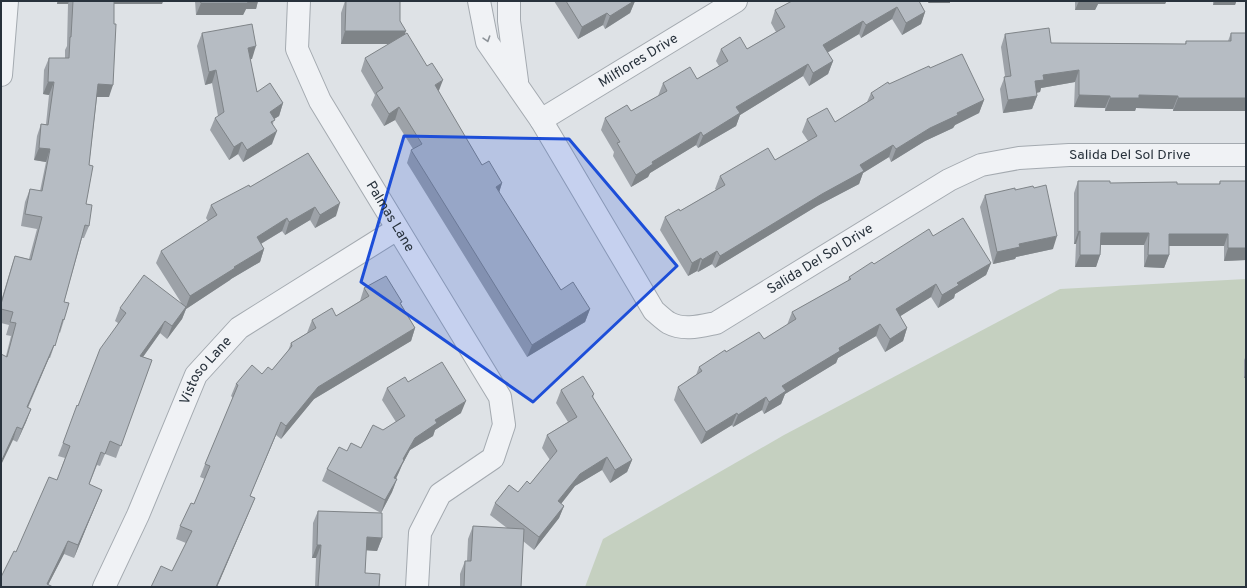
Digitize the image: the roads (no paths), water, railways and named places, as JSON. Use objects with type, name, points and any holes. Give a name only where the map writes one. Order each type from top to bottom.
[{"type":"street","points":[[1,75],[6,1]]},
{"type":"street","name":"Palmas Lane","points":[[299,1],[297,49],[320,102],[500,396],[504,425],[493,458],[440,494],[420,533],[417,587]]},
{"type":"street","name":"Salida Del Sol Drive","points":[[479,1],[487,42],[541,120],[654,311],[669,323],[683,328],[699,327],[716,323],[949,180],[981,165],[1019,158],[1069,155],[1246,155]]},
{"type":"street","name":"Salida Del Sol Drive","points":[[509,1],[509,21],[518,87]]},
{"type":"street","name":"Milflores Drive","points":[[541,120],[736,1]]},
{"type":"street","name":"Vistoso Lane","points":[[104,587],[138,515],[196,375],[239,328],[397,229]]}]
